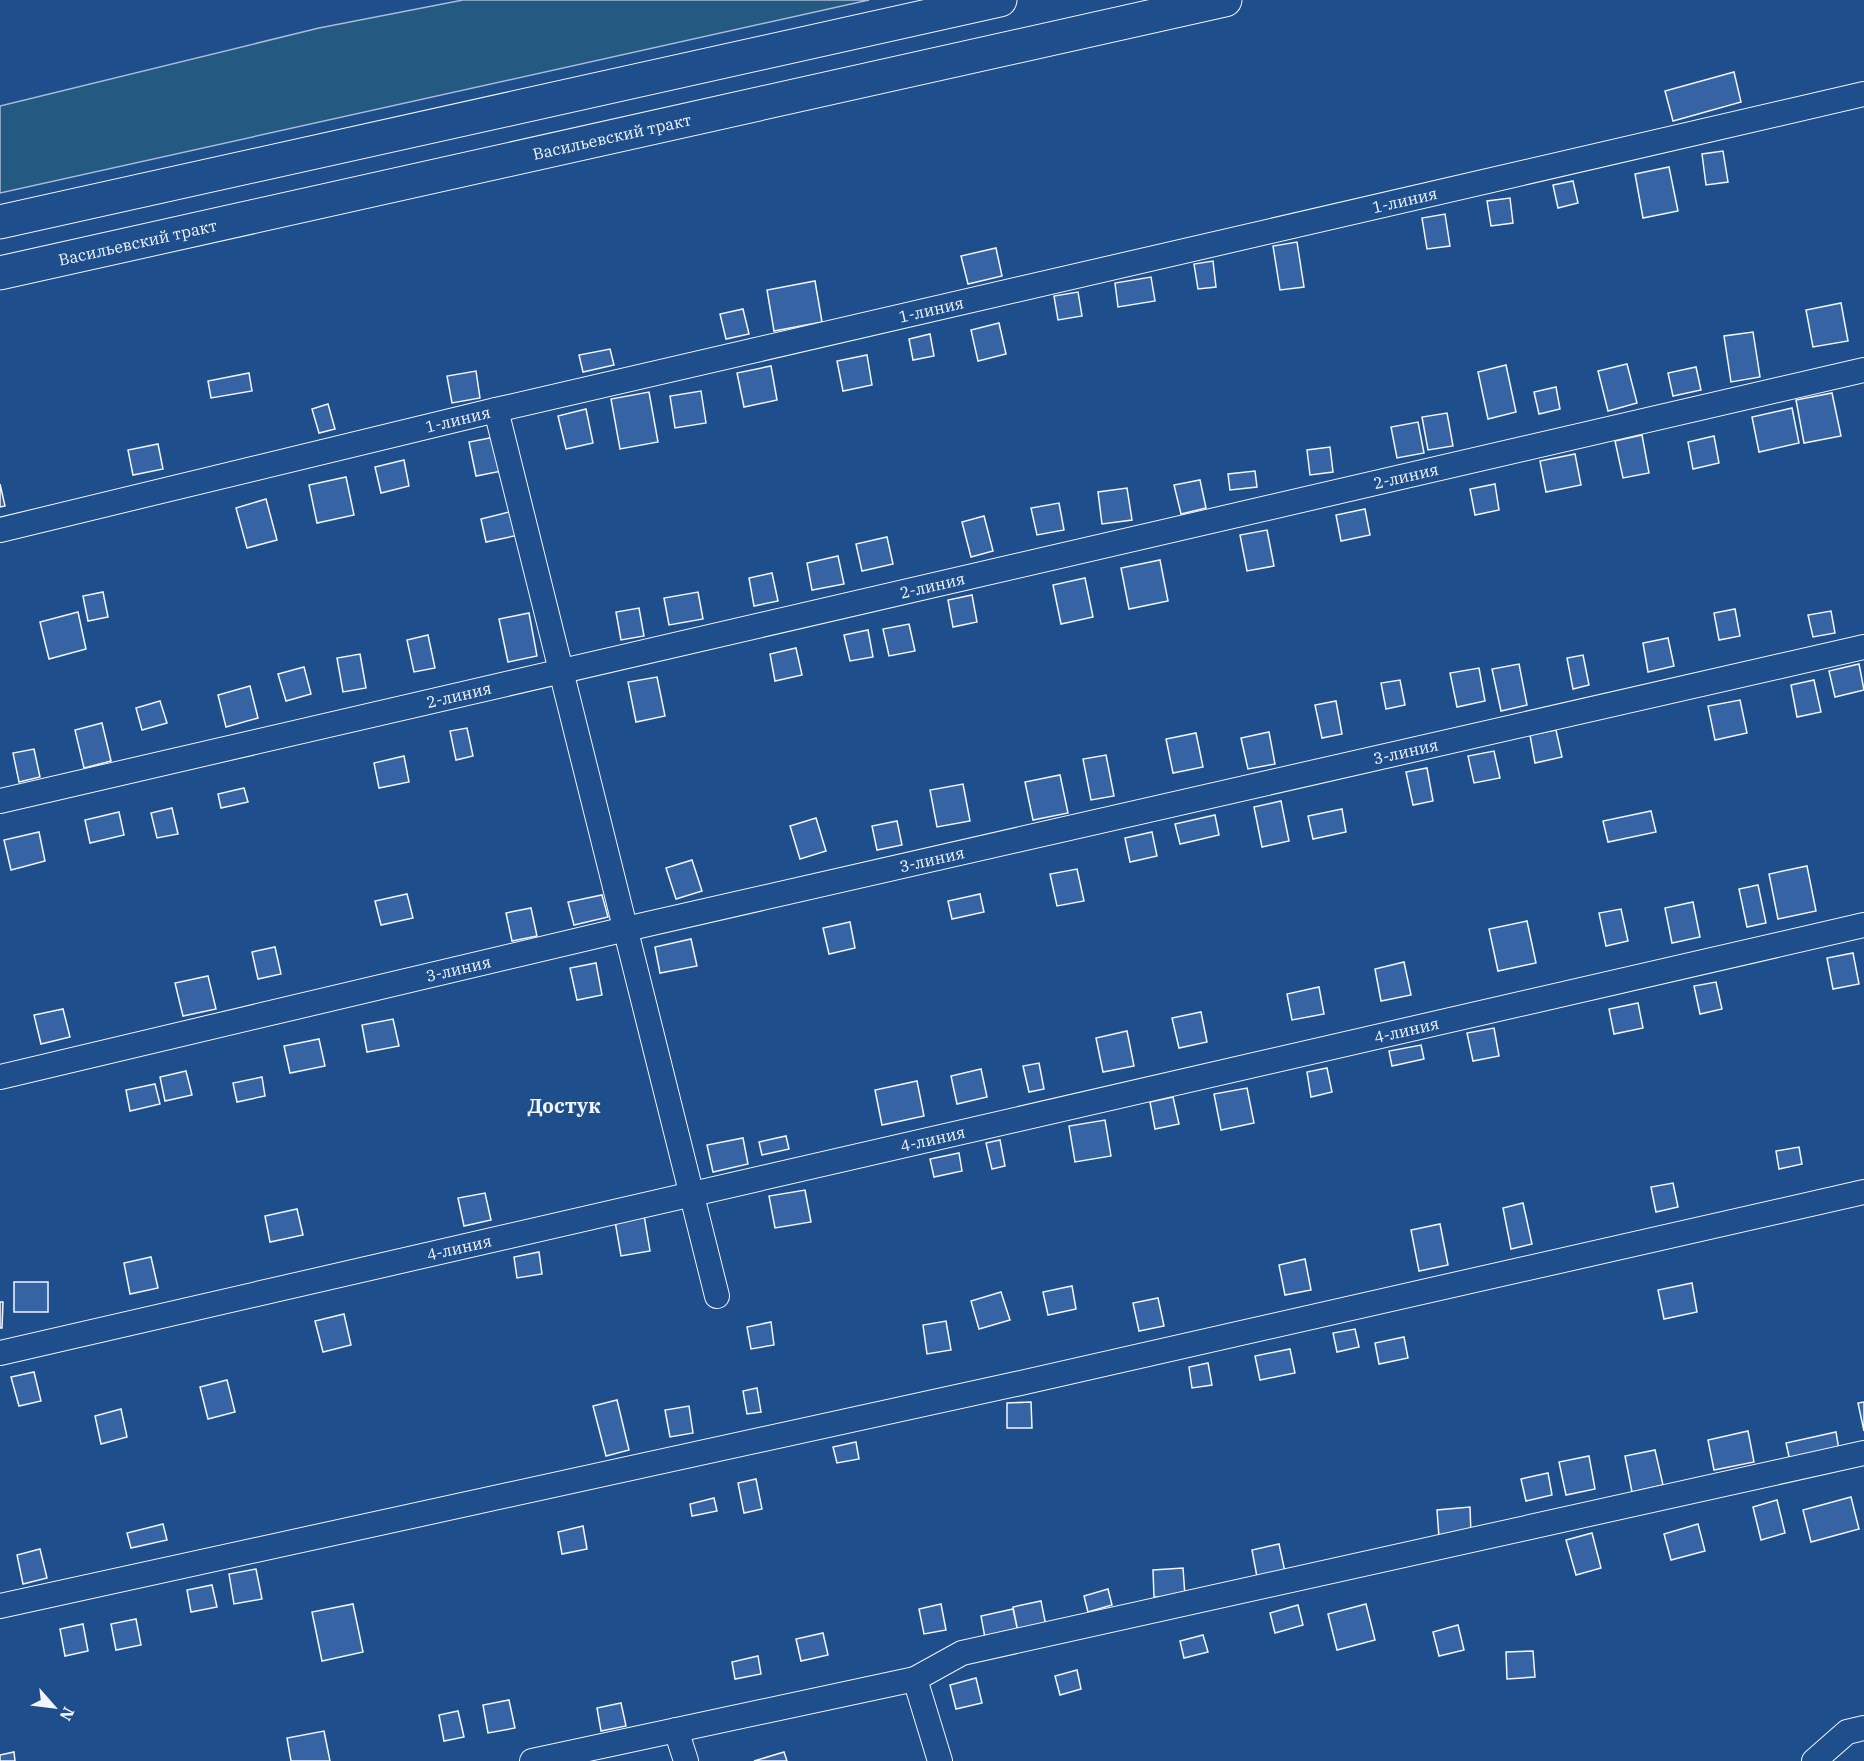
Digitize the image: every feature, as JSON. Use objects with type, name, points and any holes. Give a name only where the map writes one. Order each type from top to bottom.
[{"type":"main road","points":[[0,222],[1000,0]]},
{"type":"main road","name":"Васильевский тракт","points":[[0,273],[1225,0]]},
{"type":"street","name":"1-линия","points":[[0,530],[496,410],[1864,94]]},
{"type":"street","name":"2-линия","points":[[0,801],[1864,370]]},
{"type":"street","points":[[496,410],[717,1296]]},
{"type":"street","name":"3-линия","points":[[0,1077],[626,929],[1864,647]]},
{"type":"street","name":"4-линия","points":[[0,1353],[1864,924]]},
{"type":"street","points":[[0,1606],[1016,1384],[1864,1192]]},
{"type":"street","points":[[532,1761],[915,1679],[962,1653],[1864,1453]]},
{"type":"street","points":[[915,1679],[940,1761]]},
{"type":"street","points":[[1814,1761],[1847,1732],[1864,1728]]},
{"type":"street","points":[[676,1730],[686,1761]]},
{"type":"shaded area","points":[[463,0],[869,0],[0,193],[0,106],[319,28]]},
{"type":"building","points":[[1734,72],[1741,102],[1673,121],[1665,91]]},
{"type":"building","points":[[1723,151],[1728,182],[1706,185],[1702,154]]},
{"type":"building","points":[[1669,167],[1678,211],[1643,218],[1635,174]]},
{"type":"building","points":[[1573,181],[1578,203],[1558,208],[1553,185]]},
{"type":"building","points":[[1510,198],[1513,223],[1491,226],[1487,201]]},
{"type":"building","points":[[1445,214],[1450,246],[1427,249],[1422,218]]},
{"type":"building","points":[[1297,242],[1304,287],[1280,290],[1273,246]]},
{"type":"building","points":[[996,248],[1002,276],[968,284],[961,256]]},
{"type":"building","points":[[1213,261],[1216,287],[1198,289],[1194,264]]},
{"type":"building","points":[[1151,277],[1155,301],[1118,307],[1115,283]]},
{"type":"building","points":[[815,281],[822,322],[774,331],[767,290]]},
{"type":"building","points":[[1078,292],[1082,316],[1058,320],[1054,296]]},
{"type":"building","points":[[1841,303],[1848,341],[1813,347],[1806,310]]},
{"type":"building","points":[[743,309],[749,334],[726,339],[720,314]]},
{"type":"building","points":[[999,323],[1006,354],[978,361],[971,330]]},
{"type":"building","points":[[1753,332],[1760,377],[1731,382],[1724,336]]},
{"type":"building","points":[[930,334],[934,356],[913,360],[909,339]]},
{"type":"building","points":[[610,349],[614,365],[583,372],[579,355]]},
{"type":"building","points":[[867,355],[872,385],[843,391],[837,361]]},
{"type":"building","points":[[1627,364],[1637,403],[1608,411],[1598,371]]},
{"type":"building","points":[[1506,365],[1516,412],[1488,419],[1478,372]]},
{"type":"building","points":[[771,366],[777,400],[744,407],[737,373]]},
{"type":"building","points":[[1696,367],[1701,390],[1673,396],[1668,373]]},
{"type":"building","points":[[476,371],[480,398],[452,403],[447,376]]},
{"type":"building","points":[[249,373],[252,391],[211,398],[208,381]]},
{"type":"building","points":[[1556,387],[1560,409],[1539,414],[1534,392]]},
{"type":"building","points":[[701,391],[706,423],[675,428],[670,396]]},
{"type":"building","points":[[649,392],[658,442],[620,449],[611,399]]},
{"type":"building","points":[[1832,393],[1841,436],[1804,443],[1796,400]]},
{"type":"building","points":[[328,404],[335,429],[319,433],[312,409]]},
{"type":"building","points":[[1792,408],[1799,443],[1759,452],[1752,417]]},
{"type":"building","points":[[586,409],[593,443],[566,449],[558,416]]},
{"type":"building","points":[[1447,413],[1453,446],[1428,450],[1422,417]]},
{"type":"building","points":[[1418,422],[1424,453],[1397,458],[1391,427]]},
{"type":"building","points":[[1642,435],[1649,473],[1623,478],[1615,441]]},
{"type":"building","points":[[1714,436],[1719,463],[1693,469],[1688,442]]},
{"type":"building","points":[[495,437],[502,471],[476,476],[469,442]]},
{"type":"building","points":[[158,444],[163,469],[133,475],[128,450]]},
{"type":"building","points":[[1330,447],[1333,472],[1310,475],[1307,450]]},
{"type":"building","points":[[1575,454],[1581,485],[1546,492],[1540,461]]},
{"type":"building","points":[[404,460],[409,486],[381,493],[375,467]]},
{"type":"building","points":[[1255,471],[1257,487],[1230,490],[1228,474]]},
{"type":"building","points":[[346,477],[354,515],[317,523],[309,485]]},
{"type":"building","points":[[1200,480],[1206,508],[1181,514],[1174,485]]},
{"type":"building","points":[[0,484],[5,506],[0,507]]},
{"type":"building","points":[[1495,484],[1499,510],[1475,515],[1470,489]]},
{"type":"building","points":[[1127,488],[1132,520],[1102,524],[1098,492]]},
{"type":"building","points":[[266,499],[277,540],[247,548],[236,508]]},
{"type":"building","points":[[1059,503],[1064,530],[1037,535],[1031,508]]},
{"type":"building","points":[[1365,509],[1370,535],[1341,541],[1336,515]]},
{"type":"building","points":[[513,511],[519,535],[486,542],[481,519]]},
{"type":"building","points":[[984,516],[993,551],[971,557],[962,522]]},
{"type":"building","points":[[1267,530],[1274,566],[1247,571],[1240,535]]},
{"type":"building","points":[[887,537],[893,564],[862,571],[856,544]]},
{"type":"building","points":[[838,556],[844,584],[812,590],[807,563]]},
{"type":"building","points":[[1160,560],[1168,601],[1129,609],[1121,568]]},
{"type":"building","points":[[772,573],[778,601],[754,606],[749,578]]},
{"type":"building","points":[[1085,578],[1093,617],[1061,624],[1053,585]]},
{"type":"building","points":[[103,592],[108,617],[88,621],[83,596]]},
{"type":"building","points":[[698,592],[703,619],[669,625],[664,598]]},
{"type":"building","points":[[972,595],[977,622],[953,627],[948,600]]},
{"type":"building","points":[[639,608],[644,636],[621,640],[616,612]]},
{"type":"building","points":[[1735,609],[1740,636],[1719,640],[1714,613]]},
{"type":"building","points":[[1831,611],[1835,633],[1813,637],[1808,615]]},
{"type":"building","points":[[78,612],[86,649],[49,659],[40,622]]},
{"type":"building","points":[[529,613],[537,656],[508,662],[499,619]]},
{"type":"building","points":[[909,624],[915,651],[889,656],[883,629]]},
{"type":"building","points":[[868,630],[873,657],[850,661],[844,635]]},
{"type":"building","points":[[428,635],[435,668],[414,672],[407,640]]},
{"type":"building","points":[[1668,638],[1674,666],[1648,672],[1643,643]]},
{"type":"building","points":[[796,648],[802,675],[775,681],[770,654]]},
{"type":"building","points":[[360,654],[366,688],[343,692],[337,658]]},
{"type":"building","points":[[1583,655],[1589,685],[1573,689],[1567,658]]},
{"type":"building","points":[[1519,664],[1527,705],[1501,711],[1492,669]]},
{"type":"building","points":[[1859,664],[1864,690],[1835,697],[1829,671]]},
{"type":"building","points":[[304,667],[311,694],[286,701],[278,674]]},
{"type":"building","points":[[1479,668],[1485,701],[1457,707],[1450,673]]},
{"type":"building","points":[[657,677],[665,716],[636,722],[628,682]]},
{"type":"building","points":[[1400,680],[1405,705],[1386,709],[1381,683]]},
{"type":"building","points":[[1814,680],[1821,712],[1797,717],[1791,685]]},
{"type":"building","points":[[250,686],[258,718],[226,727],[218,695]]},
{"type":"building","points":[[1740,700],[1747,733],[1715,740],[1708,706]]},
{"type":"building","points":[[160,701],[167,723],[142,730],[136,708]]},
{"type":"building","points":[[1336,701],[1342,734],[1322,738],[1315,705]]},
{"type":"building","points":[[102,723],[111,761],[84,768],[75,730]]},
{"type":"building","points":[[467,728],[473,756],[456,760],[450,731]]},
{"type":"building","points":[[1556,730],[1562,757],[1535,763],[1530,735]]},
{"type":"building","points":[[1269,732],[1275,764],[1248,769],[1241,738]]},
{"type":"building","points":[[1196,733],[1203,767],[1173,773],[1166,739]]},
{"type":"building","points":[[34,749],[40,777],[19,782],[13,753]]},
{"type":"building","points":[[1494,751],[1500,778],[1474,783],[1468,756]]},
{"type":"building","points":[[1106,755],[1114,796],[1091,800],[1083,759]]},
{"type":"building","points":[[404,756],[409,782],[379,788],[374,763]]},
{"type":"building","points":[[1427,768],[1433,801],[1413,805],[1406,772]]},
{"type":"building","points":[[1060,775],[1068,813],[1033,820],[1025,782]]},
{"type":"building","points":[[963,784],[970,821],[937,827],[930,790]]},
{"type":"building","points":[[244,788],[248,802],[221,808],[218,794]]},
{"type":"building","points":[[1281,801],[1289,841],[1262,847],[1254,807]]},
{"type":"building","points":[[172,808],[178,834],[157,838],[151,813]]},
{"type":"building","points":[[1342,809],[1346,832],[1313,839],[1308,816]]},
{"type":"building","points":[[1651,811],[1656,832],[1608,842],[1603,821]]},
{"type":"building","points":[[119,812],[124,835],[90,843],[85,820]]},
{"type":"building","points":[[1215,815],[1219,835],[1180,844],[1175,824]]},
{"type":"building","points":[[816,818],[826,851],[800,859],[790,826]]},
{"type":"building","points":[[897,821],[902,845],[877,850],[872,826]]},
{"type":"building","points":[[39,832],[45,861],[11,870],[4,840]]},
{"type":"building","points":[[1152,832],[1157,856],[1130,862],[1125,838]]},
{"type":"building","points":[[692,860],[702,891],[676,899],[666,868]]},
{"type":"building","points":[[1807,866],[1816,911],[1778,919],[1769,874]]},
{"type":"building","points":[[1077,869],[1084,901],[1057,906],[1050,874]]},
{"type":"building","points":[[1758,885],[1766,923],[1747,927],[1739,889]]},
{"type":"building","points":[[407,894],[413,918],[381,925],[375,901]]},
{"type":"building","points":[[980,894],[984,912],[952,919],[948,901]]},
{"type":"building","points":[[602,895],[608,917],[574,925],[568,902]]},
{"type":"building","points":[[1693,902],[1700,937],[1672,943],[1665,908]]},
{"type":"building","points":[[531,908],[537,936],[512,941],[506,913]]},
{"type":"building","points":[[1621,909],[1628,941],[1606,946],[1599,913]]},
{"type":"building","points":[[1527,921],[1536,963],[1498,971],[1489,929]]},
{"type":"building","points":[[850,922],[855,948],[829,954],[823,928]]},
{"type":"building","points":[[691,939],[697,966],[660,973],[655,947]]},
{"type":"building","points":[[275,947],[281,974],[258,979],[252,952]]},
{"type":"building","points":[[1853,953],[1859,984],[1833,989],[1827,958]]},
{"type":"building","points":[[1404,962],[1411,995],[1381,1001],[1375,969]]},
{"type":"building","points":[[596,963],[602,995],[577,1000],[570,968]]},
{"type":"building","points":[[208,976],[216,1009],[183,1016],[175,983]]},
{"type":"building","points":[[1716,982],[1722,1009],[1700,1014],[1694,986]]},
{"type":"building","points":[[1319,987],[1324,1014],[1292,1020],[1287,994]]},
{"type":"building","points":[[1638,1003],[1643,1028],[1614,1034],[1609,1009]]},
{"type":"building","points":[[63,1009],[70,1037],[41,1044],[34,1015]]},
{"type":"building","points":[[1201,1012],[1207,1042],[1179,1048],[1172,1018]]},
{"type":"building","points":[[393,1019],[399,1046],[367,1052],[362,1025]]},
{"type":"building","points":[[1494,1028],[1499,1056],[1473,1061],[1467,1033]]},
{"type":"building","points":[[1127,1031],[1134,1066],[1103,1072],[1096,1038]]},
{"type":"building","points":[[319,1039],[325,1066],[290,1073],[284,1046]]},
{"type":"building","points":[[1421,1045],[1424,1059],[1392,1066],[1389,1051]]},
{"type":"building","points":[[1039,1063],[1044,1089],[1029,1092],[1023,1066]]},
{"type":"building","points":[[1327,1068],[1332,1092],[1311,1097],[1307,1072]]},
{"type":"building","points":[[981,1069],[987,1097],[957,1104],[951,1076]]},
{"type":"building","points":[[186,1071],[192,1095],[165,1101],[160,1077]]},
{"type":"building","points":[[262,1077],[265,1096],[237,1102],[233,1083]]},
{"type":"building","points":[[917,1081],[924,1116],[882,1125],[875,1090]]},
{"type":"building","points":[[155,1084],[160,1104],[130,1111],[126,1090]]},
{"type":"building","points":[[1247,1088],[1254,1123],[1221,1130],[1214,1094]]},
{"type":"building","points":[[1173,1097],[1179,1124],[1155,1129],[1150,1102]]},
{"type":"building","points":[[1105,1120],[1111,1156],[1075,1162],[1069,1126]]},
{"type":"building","points":[[786,1136],[789,1149],[762,1155],[759,1142]]},
{"type":"building","points":[[743,1138],[748,1164],[713,1172],[707,1145]]},
{"type":"building","points":[[1000,1140],[1005,1166],[992,1169],[986,1143]]},
{"type":"building","points":[[1799,1147],[1802,1164],[1779,1169],[1776,1151]]},
{"type":"building","points":[[959,1153],[962,1171],[934,1177],[930,1159]]},
{"type":"building","points":[[1673,1183],[1678,1207],[1656,1212],[1651,1187]]},
{"type":"building","points":[[805,1190],[811,1222],[775,1228],[769,1196]]},
{"type":"building","points":[[485,1193],[491,1220],[464,1226],[458,1198]]},
{"type":"building","points":[[1523,1203],[1532,1244],[1511,1249],[1503,1208]]},
{"type":"building","points":[[297,1209],[303,1235],[270,1242],[265,1216]]},
{"type":"building","points":[[644,1215],[650,1251],[621,1256],[615,1221]]},
{"type":"building","points":[[1440,1224],[1448,1265],[1419,1271],[1411,1230]]},
{"type":"building","points":[[539,1252],[542,1274],[517,1278],[514,1257]]},
{"type":"building","points":[[151,1257],[158,1288],[130,1294],[124,1263]]},
{"type":"building","points":[[1305,1259],[1311,1290],[1285,1295],[1279,1265]]},
{"type":"building","points":[[14,1282],[48,1282],[48,1312],[14,1312]]},
{"type":"building","points":[[1692,1283],[1697,1312],[1664,1319],[1658,1290]]},
{"type":"building","points":[[1072,1286],[1076,1309],[1048,1315],[1043,1292]]},
{"type":"building","points":[[1001,1292],[1010,1320],[979,1329],[971,1301]]},
{"type":"building","points":[[1158,1298],[1164,1326],[1139,1331],[1133,1303]]},
{"type":"building","points":[[0,1302],[3,1302],[2,1328],[0,1328]]},
{"type":"building","points":[[344,1314],[351,1345],[323,1352],[315,1321]]},
{"type":"building","points":[[946,1321],[951,1350],[927,1354],[923,1325]]},
{"type":"building","points":[[771,1322],[774,1345],[751,1349],[747,1327]]},
{"type":"building","points":[[1355,1329],[1359,1347],[1337,1352],[1333,1333]]},
{"type":"building","points":[[1404,1337],[1408,1358],[1379,1364],[1375,1343]]},
{"type":"building","points":[[1290,1349],[1295,1373],[1260,1380],[1255,1356]]},
{"type":"building","points":[[1208,1363],[1212,1385],[1192,1388],[1189,1367]]},
{"type":"building","points":[[34,1372],[41,1401],[19,1406],[11,1377]]},
{"type":"building","points":[[227,1380],[235,1412],[208,1419],[200,1387]]},
{"type":"building","points":[[757,1388],[761,1412],[747,1414],[743,1391]]},
{"type":"building","points":[[617,1400],[629,1450],[606,1456],[593,1406]]},
{"type":"building","points":[[1031,1402],[1032,1428],[1007,1428],[1007,1403]]},
{"type":"building","points":[[1864,1402],[1864,1431],[1858,1403]]},
{"type":"building","points":[[689,1406],[693,1433],[670,1437],[665,1410]]},
{"type":"building","points":[[121,1409],[127,1437],[101,1444],[95,1416]]},
{"type":"building","points":[[1748,1431],[1754,1462],[1714,1470],[1708,1440]]},
{"type":"building","points":[[1836,1432],[1839,1450],[1790,1461],[1786,1443]]},
{"type":"building","points":[[856,1442],[859,1459],[837,1463],[833,1447]]},
{"type":"building","points":[[1655,1450],[1663,1485],[1632,1492],[1625,1456]]},
{"type":"building","points":[[1589,1456],[1595,1489],[1566,1495],[1559,1462]]},
{"type":"building","points":[[1548,1473],[1552,1495],[1526,1501],[1521,1479]]},
{"type":"building","points":[[756,1479],[762,1509],[744,1513],[738,1483]]},
{"type":"building","points":[[1851,1497],[1859,1529],[1811,1542],[1803,1510]]},
{"type":"building","points":[[714,1498],[717,1511],[692,1516],[690,1504]]},
{"type":"building","points":[[1777,1500],[1785,1533],[1761,1540],[1753,1507]]},
{"type":"building","points":[[1470,1507],[1471,1535],[1439,1537],[1437,1510]]},
{"type":"building","points":[[163,1524],[167,1540],[131,1548],[127,1533]]},
{"type":"building","points":[[1698,1524],[1705,1551],[1671,1560],[1664,1534]]},
{"type":"building","points":[[583,1526],[587,1549],[562,1554],[558,1532]]},
{"type":"building","points":[[1592,1533],[1601,1568],[1576,1575],[1566,1540]]},
{"type":"building","points":[[1279,1544],[1285,1572],[1257,1577],[1252,1550]]},
{"type":"building","points":[[40,1549],[47,1578],[23,1584],[17,1555]]},
{"type":"building","points":[[1183,1568],[1185,1596],[1154,1597],[1153,1570]]},
{"type":"building","points":[[256,1569],[262,1599],[234,1604],[229,1574]]},
{"type":"building","points":[[212,1585],[217,1607],[191,1612],[187,1590]]},
{"type":"building","points":[[1108,1589],[1112,1605],[1088,1612],[1084,1596]]},
{"type":"building","points":[[1041,1601],[1046,1626],[1018,1632],[1013,1607]]},
{"type":"building","points":[[353,1604],[363,1652],[322,1661],[312,1612]]},
{"type":"building","points":[[941,1604],[946,1630],[924,1634],[919,1609]]},
{"type":"building","points":[[1366,1604],[1375,1640],[1337,1650],[1328,1614]]},
{"type":"building","points":[[1298,1605],[1303,1625],[1275,1633],[1270,1613]]},
{"type":"building","points":[[1013,1609],[1018,1632],[985,1638],[981,1616]]},
{"type":"building","points":[[136,1619],[141,1645],[116,1650],[111,1624]]},
{"type":"building","points":[[83,1624],[88,1651],[65,1656],[60,1629]]},
{"type":"building","points":[[1458,1625],[1464,1650],[1439,1656],[1433,1632]]},
{"type":"building","points":[[823,1633],[828,1655],[801,1661],[796,1639]]},
{"type":"building","points":[[1203,1635],[1208,1652],[1184,1658],[1180,1641]]},
{"type":"building","points":[[1533,1651],[1535,1677],[1507,1679],[1506,1652]]},
{"type":"building","points":[[758,1656],[761,1674],[735,1679],[732,1662]]},
{"type":"building","points":[[1077,1670],[1081,1689],[1060,1695],[1055,1676]]},
{"type":"building","points":[[976,1678],[982,1703],[956,1709],[950,1685]]},
{"type":"building","points":[[509,1700],[515,1728],[488,1733],[483,1705]]},
{"type":"building","points":[[621,1703],[626,1726],[601,1731],[597,1708]]},
{"type":"building","points":[[458,1711],[464,1737],[444,1741],[439,1715]]},
{"type":"building","points":[[324,1731],[330,1761],[291,1761],[287,1738]]},
{"type":"building","points":[[14,1752],[15,1761],[0,1761],[0,1755]]},
{"type":"building","points":[[784,1752],[787,1761],[754,1761]]},
{"type":"district","name":"Достук","points":[[564,1105]]}]
